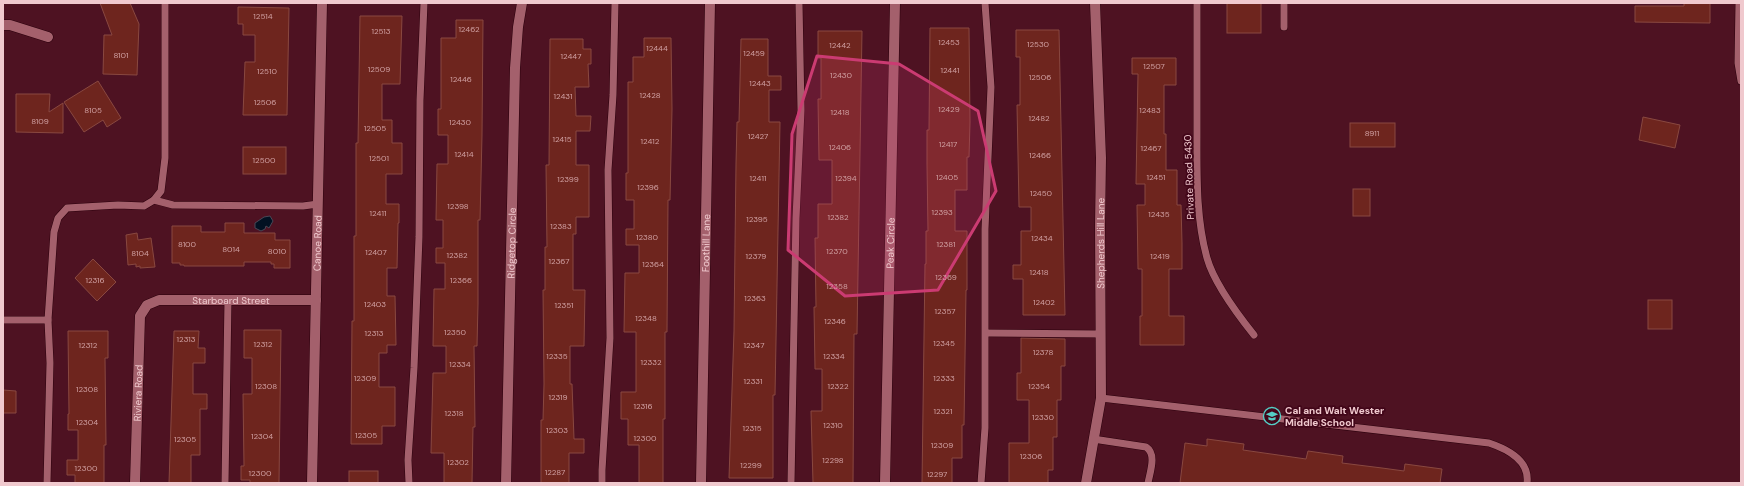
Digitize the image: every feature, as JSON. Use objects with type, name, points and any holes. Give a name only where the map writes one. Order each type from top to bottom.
[{"type":"street","name":"Canoe Road","points":[[312,483],[322,3]]},
{"type":"street","name":"Ridgetop Circle","points":[[506,483],[515,68],[518,27],[522,3]]},
{"type":"street","name":"Foothill Lane","points":[[701,483],[710,3]]},
{"type":"street","name":"Peak Circle","points":[[885,483],[895,3]]},
{"type":"street","name":"Shepherds Hill Lane","points":[[1086,483],[1101,398],[1100,226],[1102,158],[1095,3]]},
{"type":"street","points":[[3,25],[10,25],[48,37]]},
{"type":"street","name":"Starboard Street","points":[[147,305],[159,300],[316,300]]},
{"type":"street","name":"Riviera Road","points":[[135,483],[140,316],[147,305]]},
{"type":"lane","points":[[47,483],[50,362],[48,320],[54,232],[58,218],[66,208],[118,204],[144,206],[154,200],[161,191],[165,158],[165,3]]},
{"type":"lane","points":[[409,483],[408,460],[414,368],[419,245],[420,100],[424,3]]},
{"type":"lane","points":[[602,483],[610,338],[608,170],[613,96],[615,3]]},
{"type":"lane","points":[[791,483],[796,218],[801,110],[799,3]]},
{"type":"lane","points":[[981,483],[985,428],[985,229],[991,87],[985,3]]},
{"type":"lane","name":"Private Road 5430","points":[[1197,3],[1198,195],[1202,234],[1207,259],[1235,312],[1254,335]]},
{"type":"lane","points":[[1284,3],[1284,27]]},
{"type":"lane","points":[[1739,3],[1738,63],[1741,81]]},
{"type":"lane","points":[[154,200],[173,204],[303,206],[318,204]]},
{"type":"lane","points":[[225,483],[228,300]]},
{"type":"lane","points":[[3,320],[48,320]]},
{"type":"lane","points":[[986,333],[1100,334]]},
{"type":"lane","points":[[1101,398],[1489,442],[1507,450],[1520,461],[1527,471],[1527,483]]},
{"type":"lane","points":[[1093,439],[1146,447],[1150,450],[1152,455],[1148,483]]},
{"type":"highlighted area","points":[[817,56],[899,64],[978,111],[996,191],[938,290],[845,296],[788,250],[792,134]]},
{"type":"water","points":[[270,216],[273,221],[269,228],[266,226],[265,229],[261,231],[255,228],[255,223],[264,217]]},
{"type":"building","points":[[100,3],[130,3],[139,24],[137,75],[103,74],[104,35],[112,35]]},
{"type":"building","points":[[1227,3],[1261,3],[1261,33],[1227,33]]},
{"type":"building","points":[[1684,3],[1710,3],[1710,23],[1635,22],[1635,6],[1684,6]]},
{"type":"building","points":[[238,7],[289,8],[287,115],[243,115],[245,62],[255,62],[255,35],[243,35],[243,24],[238,24]]},
{"type":"building","points":[[360,16],[402,16],[400,84],[382,84],[382,120],[392,120],[392,143],[402,143],[402,174],[386,174],[386,204],[399,204],[399,223],[397,268],[387,268],[387,296],[395,296],[396,345],[387,345],[387,353],[379,353],[379,387],[395,387],[395,426],[382,426],[382,444],[351,444],[352,321],[354,321],[354,236],[356,236],[356,143],[358,143]]},
{"type":"building","points":[[456,20],[483,20],[480,220],[478,220],[477,346],[474,346],[475,427],[473,427],[472,483],[444,483],[444,453],[431,453],[433,373],[446,373],[446,346],[433,346],[434,289],[445,289],[445,263],[436,263],[436,248],[443,248],[443,220],[436,220],[437,164],[448,164],[448,135],[438,135],[438,109],[441,109],[441,38],[456,38]]},
{"type":"building","points":[[930,28],[969,28],[970,122],[969,157],[967,157],[967,190],[955,190],[955,231],[967,231],[964,425],[962,425],[962,458],[952,458],[952,483],[922,483],[925,264],[926,231],[928,231],[927,130],[929,130]]},
{"type":"building","points":[[1016,30],[1059,30],[1065,315],[1023,315],[1023,279],[1013,279],[1013,265],[1021,265],[1021,231],[1031,231],[1031,207],[1019,207],[1017,105],[1020,105],[1020,57],[1016,57]]},
{"type":"building","points":[[818,31],[862,31],[857,334],[854,334],[853,483],[813,483],[811,411],[822,411],[822,369],[815,369],[815,238],[818,238],[818,204],[832,204],[832,160],[819,160],[818,99],[821,99],[821,58],[818,58]]},
{"type":"building","points":[[644,38],[671,38],[672,109],[670,200],[668,200],[667,332],[665,332],[663,483],[639,483],[639,445],[628,445],[628,419],[621,419],[621,392],[636,392],[636,332],[624,332],[625,273],[639,273],[639,245],[626,245],[626,229],[634,229],[634,200],[626,200],[626,173],[628,173],[628,82],[633,82],[633,57],[644,57]]},
{"type":"building","points":[[550,39],[583,39],[583,49],[591,49],[591,64],[588,64],[589,87],[575,87],[576,116],[591,116],[590,131],[576,131],[576,165],[589,165],[589,217],[576,217],[576,234],[573,234],[573,290],[585,290],[584,346],[570,346],[570,384],[572,384],[574,439],[584,439],[584,453],[569,453],[569,483],[541,483],[541,420],[543,420],[544,384],[543,290],[545,290],[545,247],[547,247],[546,165],[549,165]]},
{"type":"building","points":[[741,39],[768,39],[768,76],[781,76],[781,90],[769,90],[769,122],[780,122],[775,395],[773,395],[773,478],[729,478],[734,331],[737,122],[739,122]]},
{"type":"building","points":[[1132,58],[1176,58],[1176,85],[1164,85],[1164,134],[1166,134],[1166,170],[1177,170],[1177,205],[1181,205],[1182,269],[1169,269],[1169,316],[1184,316],[1184,345],[1140,345],[1140,316],[1142,316],[1142,269],[1138,269],[1137,205],[1145,205],[1145,184],[1136,184],[1138,74],[1132,74]]},
{"type":"building","points":[[98,81],[121,118],[107,127],[103,120],[84,132],[64,102]]},
{"type":"building","points":[[16,94],[50,94],[49,112],[63,103],[63,133],[16,132]]},
{"type":"building","points":[[1643,117],[1680,125],[1675,148],[1639,140]]},
{"type":"building","points":[[1350,123],[1395,123],[1395,147],[1350,147]]},
{"type":"building","points":[[243,147],[286,147],[286,174],[243,174]]},
{"type":"building","points":[[1353,189],[1370,189],[1370,216],[1353,216]]},
{"type":"building","points":[[225,223],[244,223],[244,233],[275,233],[275,240],[290,240],[290,268],[274,268],[274,264],[271,264],[271,262],[244,262],[244,266],[184,266],[180,265],[180,263],[172,263],[172,226],[201,226],[201,232],[225,232]]},
{"type":"building","points":[[137,233],[138,240],[151,238],[155,267],[140,268],[140,266],[136,267],[136,264],[128,265],[126,235]]},
{"type":"building","points":[[93,259],[116,282],[97,301],[75,278]]},
{"type":"building","points":[[1648,300],[1672,300],[1672,329],[1648,329]]},
{"type":"building","points":[[244,330],[281,330],[279,483],[250,483],[250,480],[241,480],[241,466],[244,466],[243,394],[252,394],[252,358],[244,358]]},
{"type":"building","points":[[68,331],[108,331],[108,358],[105,358],[106,445],[104,445],[104,483],[75,483],[75,475],[67,475],[67,460],[78,460],[78,430],[68,430]]},
{"type":"building","points":[[174,331],[199,331],[198,348],[205,348],[205,363],[193,363],[193,394],[207,394],[207,409],[200,409],[200,455],[191,455],[191,483],[169,483]]},
{"type":"building","points":[[1021,338],[1065,339],[1065,366],[1061,366],[1061,400],[1057,400],[1057,437],[1053,437],[1053,470],[1048,470],[1048,483],[1009,483],[1009,443],[1029,443],[1029,400],[1017,400],[1017,373],[1021,373]]},
{"type":"building","points":[[3,390],[16,391],[16,413],[3,413]]},
{"type":"building","points":[[1207,439],[1244,444],[1243,450],[1306,459],[1308,451],[1343,456],[1342,463],[1404,471],[1405,464],[1442,469],[1440,483],[1180,483],[1185,443],[1207,446]]},
{"type":"building","points":[[349,471],[378,471],[378,483],[349,483]]},
{"type":"place","name":"Cal and Walt Wester Middle School","points":[[1272,416]]}]
